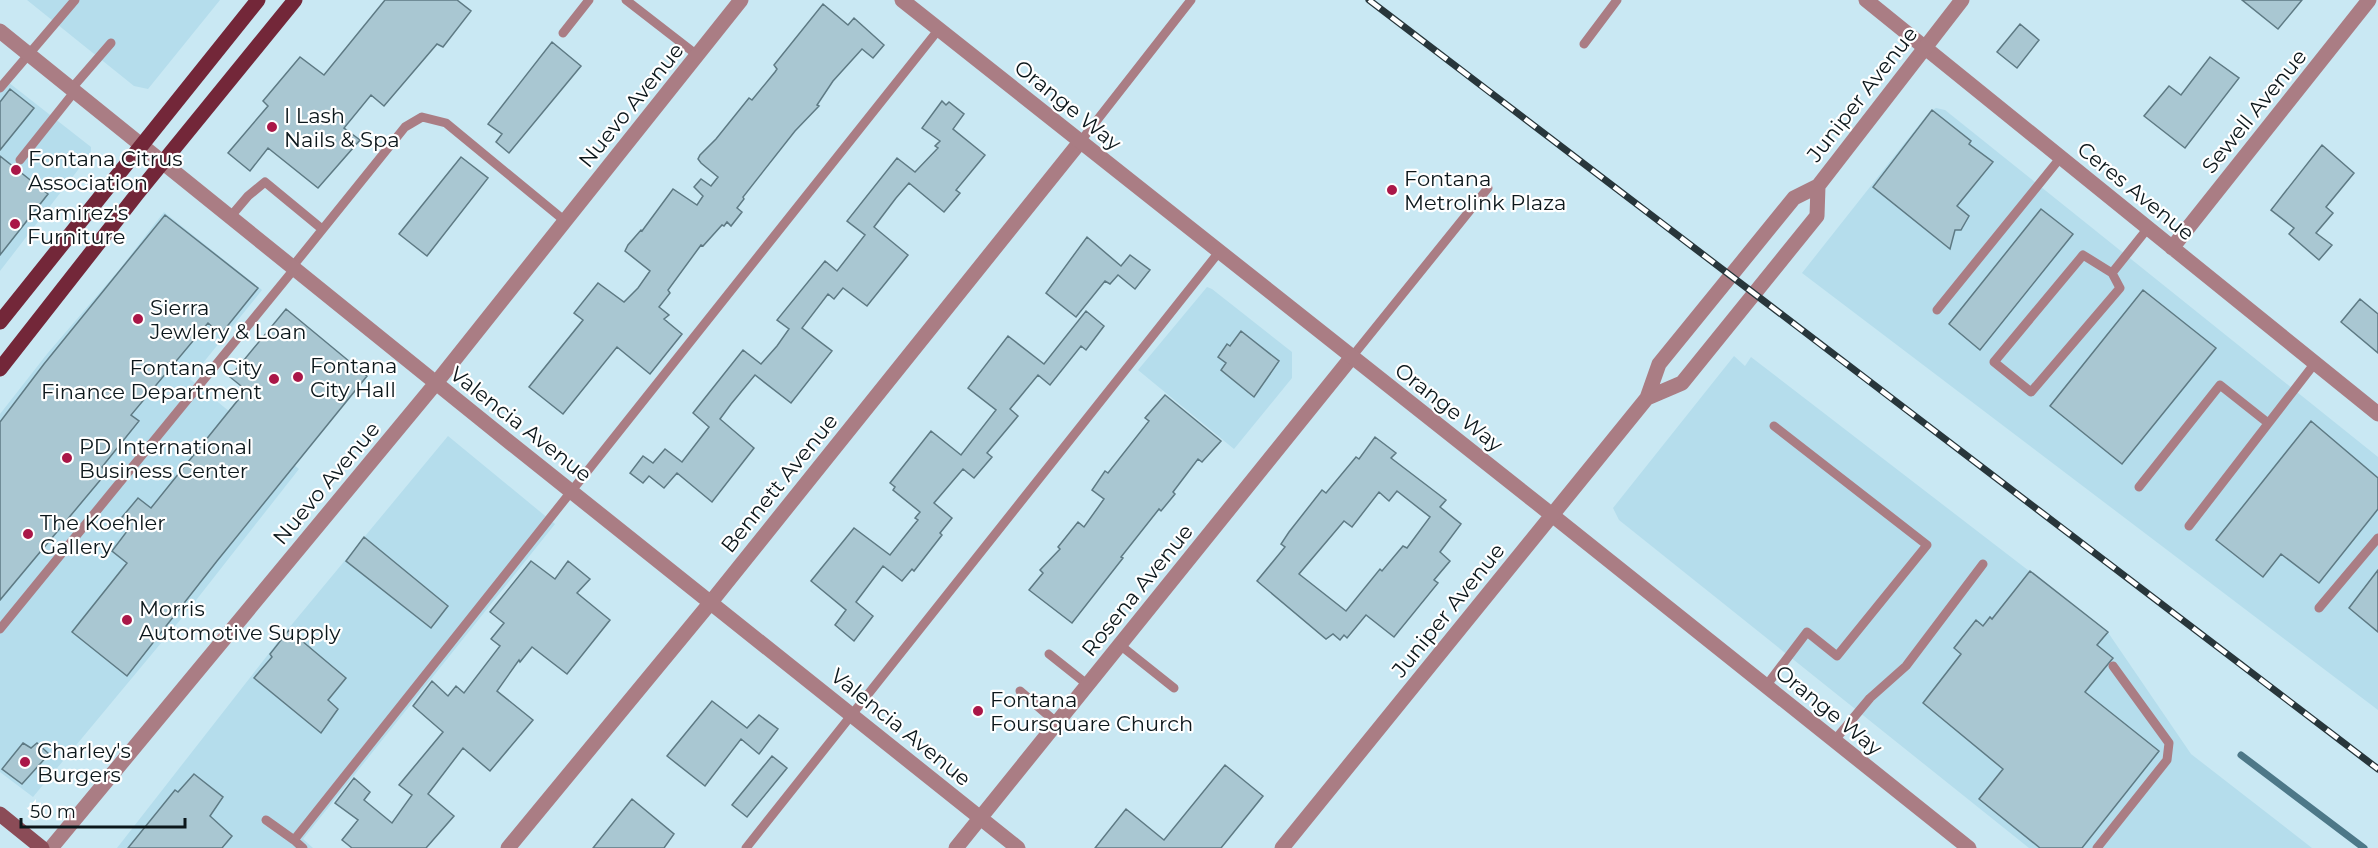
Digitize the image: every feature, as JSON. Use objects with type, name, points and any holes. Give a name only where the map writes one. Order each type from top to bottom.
[{"type":"main road","points":[[0,322],[258,0]]},
{"type":"main road","points":[[0,369],[295,0]]},
{"type":"main road","points":[[0,814],[42,848]]},
{"type":"street","name":"Nuevo Avenue","points":[[51,848],[436,383],[741,0]]},
{"type":"street","name":"Orange Way","points":[[902,0],[1969,848]]},
{"type":"street","name":"Ceres Avenue","points":[[1866,0],[2378,414]]},
{"type":"street","name":"Juniper Avenue","points":[[1282,848],[1647,398],[1659,364],[1794,198],[1818,186],[1962,0]]},
{"type":"street","name":"Sewell Avenue","points":[[2172,248],[2369,0]]},
{"type":"street","name":"Valencia Avenue","points":[[0,31],[1018,848]]},
{"type":"street","name":"Bennett Avenue","points":[[508,848],[711,602],[1080,142]]},
{"type":"street","name":"Juniper Avenue","points":[[1647,398],[1682,383],[1796,242],[1816,216],[1818,186]]},
{"type":"street","name":"Rosena Avenue","points":[[956,848],[1351,358]]},
{"type":"lane","points":[[0,88],[75,0]]},
{"type":"lane","points":[[563,33],[589,0]]},
{"type":"lane","points":[[626,0],[697,55]]},
{"type":"lane","points":[[1080,142],[1191,0]]},
{"type":"lane","points":[[1584,44],[1617,0]]},
{"type":"lane","points":[[294,840],[939,29]]},
{"type":"lane","points":[[20,160],[111,43]]},
{"type":"lane","points":[[0,629],[405,127],[422,117],[446,123],[565,221]]},
{"type":"lane","points":[[1937,310],[2061,157]]},
{"type":"lane","points":[[231,216],[248,196],[265,182],[322,229]]},
{"type":"lane","points":[[1351,358],[1488,188]]},
{"type":"lane","points":[[2112,273],[2148,228]]},
{"type":"lane","points":[[746,848],[1219,252]]},
{"type":"lane","points":[[2083,255],[2112,273],[2120,288],[2031,392],[1994,362],[2083,255]]},
{"type":"lane","points":[[2189,526],[2315,363]]},
{"type":"lane","points":[[2139,487],[2220,385],[2268,423]]},
{"type":"lane","points":[[1766,686],[1807,632],[1837,656],[1927,545],[1774,426]]},
{"type":"lane","points":[[2319,608],[2378,538]]},
{"type":"lane","points":[[1834,741],[1870,698],[1906,666],[1983,564]]},
{"type":"lane","points":[[1120,645],[1174,688]]},
{"type":"lane","points":[[1049,654],[1088,685]]},
{"type":"lane","points":[[2097,848],[2167,760],[2169,743],[2113,666]]},
{"type":"lane","points":[[1020,691],[1057,723]]},
{"type":"lane","points":[[266,820],[303,848]]},
{"type":"shaded area","points":[[27,0],[220,0],[148,89],[134,86]]},
{"type":"shaded area","points":[[8,82],[91,147],[91,153],[0,271],[0,92]]},
{"type":"shaded area","points":[[1936,108],[1945,110],[2378,457],[2378,710],[1802,273],[1930,111]]},
{"type":"shaded area","points":[[164,212],[262,290],[190,379],[299,469],[186,613],[33,797],[0,772],[0,414]]},
{"type":"shaded area","points":[[1207,287],[1292,352],[1292,378],[1234,449],[1138,370]]},
{"type":"shaded area","points":[[1734,356],[1745,366],[1751,357],[2107,631],[2191,754],[2312,848],[2029,848],[1619,520],[1613,508]]},
{"type":"shaded area","points":[[448,436],[555,524],[303,839],[313,848],[117,848],[284,634]]},
{"type":"building","points":[[385,0],[457,0],[471,11],[443,47],[437,44],[384,106],[371,95],[344,128],[360,140],[318,188],[268,148],[250,171],[228,153],[268,106],[263,101],[300,57],[324,75]]},
{"type":"building","points":[[2242,0],[2302,0],[2278,29]]},
{"type":"building","points":[[823,4],[848,25],[854,18],[884,45],[873,58],[862,49],[833,81],[817,105],[819,106],[795,131],[743,197],[744,199],[737,208],[742,212],[731,226],[727,222],[724,226],[722,225],[703,246],[701,245],[668,290],[670,293],[659,307],[669,315],[664,319],[682,334],[650,374],[617,347],[563,414],[529,387],[583,320],[574,313],[598,283],[624,302],[638,288],[650,271],[625,251],[628,245],[642,231],[673,189],[697,205],[703,196],[694,187],[701,179],[711,186],[718,177],[701,163],[698,159],[700,155],[749,98],[752,100],[775,72],[777,69],[774,65]]},
{"type":"building","points":[[2020,24],[2039,40],[2017,68],[1997,52]]},
{"type":"building","points":[[552,42],[581,66],[509,153],[496,142],[502,134],[488,124]]},
{"type":"building","points":[[2210,57],[2239,78],[2185,148],[2144,116],[2169,86],[2181,95]]},
{"type":"building","points":[[10,89],[34,108],[0,150],[0,102]]},
{"type":"building","points":[[942,101],[946,105],[949,102],[964,114],[953,129],[985,155],[956,190],[960,193],[944,212],[909,183],[896,198],[874,227],[908,255],[867,306],[843,288],[834,299],[828,294],[802,328],[832,351],[791,403],[755,375],[731,404],[720,419],[754,448],[712,502],[677,473],[664,488],[649,476],[643,483],[630,473],[643,456],[653,463],[665,449],[682,462],[709,427],[693,413],[743,350],[761,364],[777,346],[789,329],[777,320],[825,261],[837,271],[865,235],[847,221],[897,158],[915,172],[938,148],[935,146],[940,141],[922,128]]},
{"type":"building","points":[[1932,110],[1971,141],[1969,144],[1993,162],[1957,206],[1969,216],[1961,230],[1955,230],[1950,249],[1873,187]]},
{"type":"building","points":[[2322,145],[2354,173],[2326,207],[2333,213],[2316,233],[2332,245],[2319,260],[2289,234],[2294,228],[2271,210]]},
{"type":"building","points":[[0,156],[48,194],[0,255]]},
{"type":"building","points":[[461,157],[488,178],[427,256],[399,234]]},
{"type":"building","points":[[2041,209],[2073,234],[1980,350],[1949,324]]},
{"type":"building","points":[[165,215],[258,288],[221,334],[208,323],[131,415],[139,421],[102,467],[107,472],[0,600],[0,422]]},
{"type":"building","points":[[1087,237],[1121,266],[1130,255],[1150,270],[1135,289],[1118,275],[1110,284],[1105,281],[1076,317],[1046,293]]},
{"type":"building","points":[[2143,290],[2216,348],[2122,464],[2050,406]]},
{"type":"building","points":[[2360,299],[2378,314],[2378,353],[2341,322]]},
{"type":"building","points":[[286,309],[367,376],[127,676],[72,632],[127,563],[112,551],[128,530],[118,522],[138,498],[151,508],[246,390],[230,377]]},
{"type":"building","points":[[1086,311],[1104,326],[1086,350],[1081,346],[1050,385],[1038,375],[1010,409],[1018,416],[987,453],[992,457],[974,478],[963,469],[934,503],[952,518],[914,571],[912,569],[902,581],[883,566],[856,602],[873,616],[854,641],[835,625],[846,610],[811,581],[854,528],[890,555],[918,520],[915,518],[920,512],[893,490],[895,487],[890,483],[931,431],[961,455],[996,410],[968,388],[1008,336],[1044,364]]},
{"type":"building","points":[[1241,331],[1279,361],[1254,397],[1221,370],[1226,363],[1218,357],[1227,344],[1230,346]]},
{"type":"building","points":[[1165,395],[1221,441],[1202,462],[1198,459],[1173,492],[1175,494],[1161,511],[1159,509],[1072,623],[1029,590],[1043,573],[1040,570],[1060,549],[1058,547],[1078,522],[1084,527],[1104,499],[1092,490],[1105,471],[1108,473],[1149,421],[1145,418]]},
{"type":"building","points":[[2311,421],[2378,478],[2378,509],[2319,583],[2281,554],[2263,577],[2216,540]]},
{"type":"building","points":[[1375,437],[1396,453],[1391,458],[1446,500],[1440,507],[1461,524],[1440,552],[1450,561],[1434,580],[1438,583],[1394,637],[1366,615],[1347,638],[1344,635],[1340,640],[1333,634],[1326,639],[1257,581],[1285,547],[1281,544],[1322,490],[1326,493],[1356,457],[1359,459]],"holes":[[[1397,491],[1430,517],[1407,548],[1403,546],[1382,571],[1380,569],[1346,611],[1299,574],[1344,521],[1352,527],[1379,492],[1389,501]]]},
{"type":"building","points":[[364,537],[448,606],[431,628],[346,561]]},
{"type":"building","points":[[531,561],[555,579],[568,561],[590,579],[577,593],[610,620],[567,674],[532,647],[520,662],[519,660],[497,691],[533,720],[490,771],[463,748],[428,794],[454,816],[426,848],[352,848],[342,840],[358,820],[335,803],[354,778],[370,792],[364,800],[392,823],[412,795],[399,785],[443,732],[413,706],[432,681],[448,696],[456,686],[464,693],[500,646],[491,639],[504,623],[490,612]]},
{"type":"building","points":[[2378,570],[2378,632],[2349,608]]},
{"type":"building","points":[[2030,571],[2108,632],[2097,645],[2113,658],[2085,692],[2159,751],[2082,848],[2040,848],[1979,799],[2003,769],[1923,703],[1961,654],[1954,648],[1976,620],[1983,626],[1990,617],[1992,619]]},
{"type":"building","points":[[289,630],[346,678],[328,700],[338,709],[321,733],[254,678],[272,657],[270,654]]},
{"type":"building","points":[[712,701],[747,728],[759,715],[778,729],[759,754],[741,739],[705,786],[667,756]]},
{"type":"building","name":"Charley's Burgers","points":[[23,743],[31,748],[37,743],[49,754],[22,784],[2,769]]},
{"type":"building","points":[[772,756],[787,768],[747,817],[732,805]]},
{"type":"building","points":[[1225,765],[1263,796],[1221,848],[1095,848],[1126,809],[1164,840]]},
{"type":"building","points":[[194,774],[223,797],[210,816],[232,836],[222,848],[128,848],[175,790],[178,792]]},
{"type":"building","points":[[632,799],[674,834],[664,848],[593,848]]},
{"type":"waterway","points":[[2241,755],[2364,848]]},
{"type":"railway","points":[[1369,0],[2378,769]]},
{"type":"place","name":"I Lash Nails & Spa","points":[[272,127]]},
{"type":"place","name":"Fontana Citrus Association","points":[[16,170]]},
{"type":"place","name":"Fontana Metrolink Plaza","points":[[1392,190]]},
{"type":"place","name":"Ramirez's Furniture","points":[[15,224]]},
{"type":"place","name":"Sierra Jewlery & Loan","points":[[138,319]]},
{"type":"place","name":"Fontana City Hall","points":[[298,377]]},
{"type":"place","name":"Fontana City Finance Department","points":[[274,379]]},
{"type":"place","name":"PD International Business Center","points":[[67,458]]},
{"type":"place","name":"The Koehler Gallery","points":[[28,534]]},
{"type":"place","name":"Morris Automotive Supply","points":[[127,620]]},
{"type":"place","name":"Fontana Foursquare Church","points":[[978,711]]},
{"type":"place","name":"Charley's Burgers","points":[[25,762]]}]
